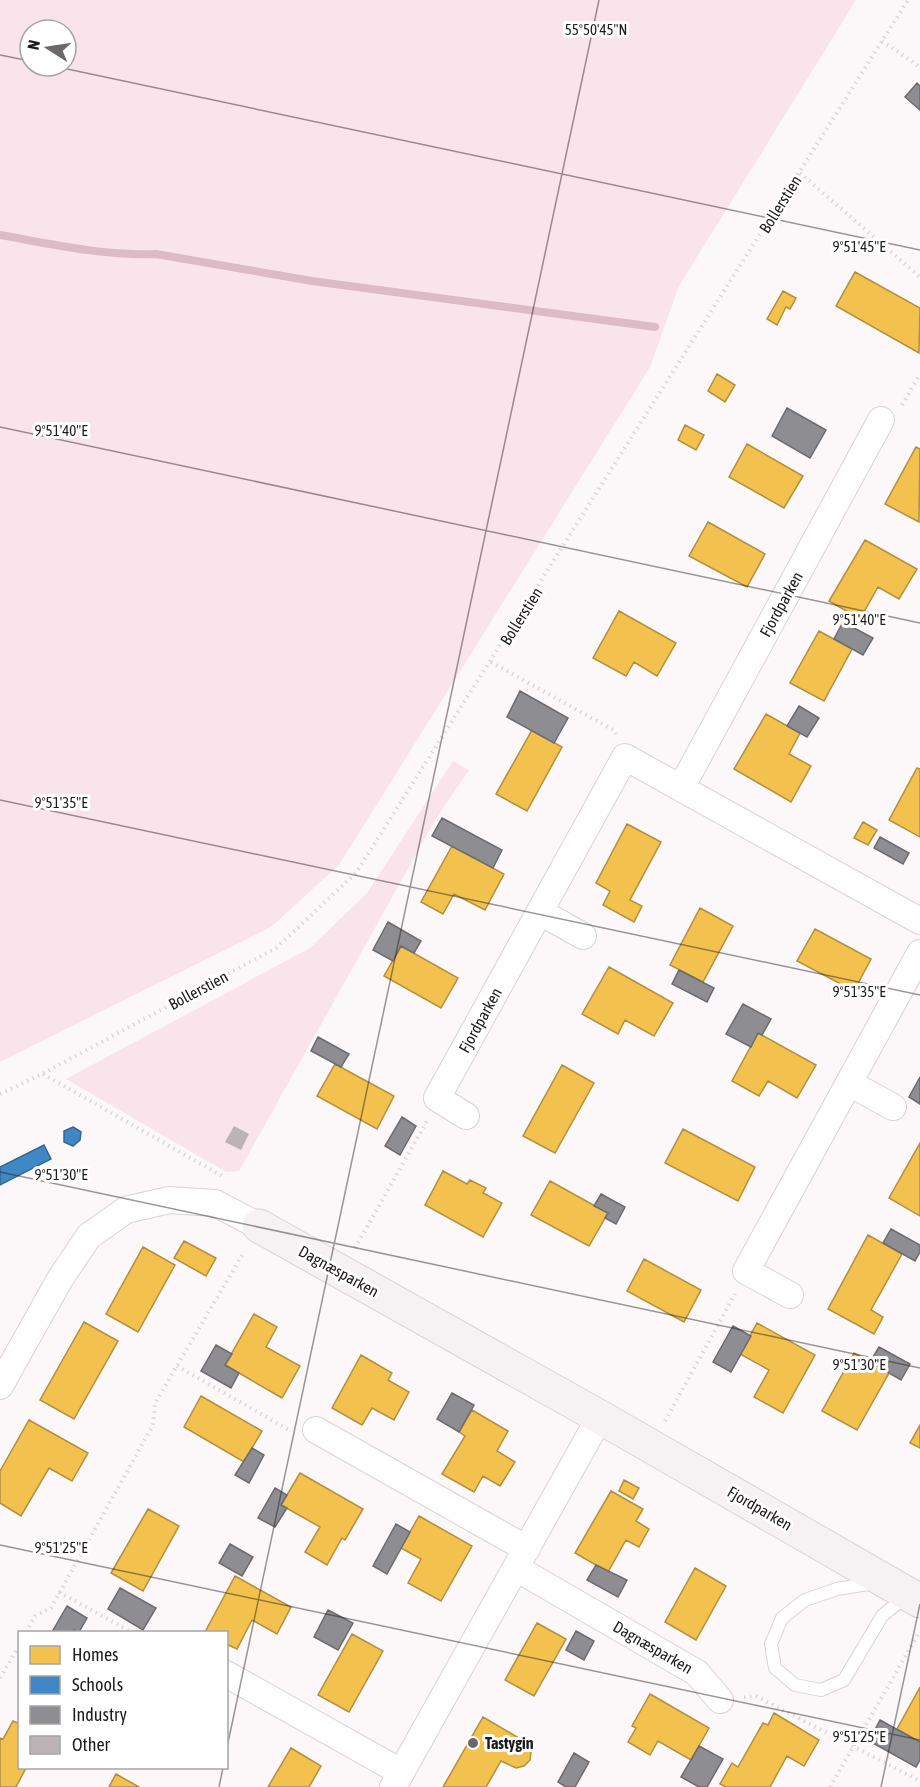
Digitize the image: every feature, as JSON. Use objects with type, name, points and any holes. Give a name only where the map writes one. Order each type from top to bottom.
[{"type":"street","name":"Fjordparken","points":[[681,788],[881,420]]},
{"type":"street","name":"Fjordparken","points":[[436,1098],[625,757]]},
{"type":"street","points":[[625,757],[920,921]]},
{"type":"street","points":[[540,912],[583,936]]},
{"type":"street","points":[[790,1294],[746,1271],[920,954]]},
{"type":"street","points":[[849,1083],[893,1107]]},
{"type":"street","points":[[436,1098],[466,1116]]},
{"type":"street","name":"Dagnæsparken","points":[[0,1386],[60,1279],[89,1236],[126,1210],[169,1200],[214,1203],[600,1417]]},
{"type":"street","name":"Fjordparken","points":[[600,1417],[905,1592]]},
{"type":"street","points":[[228,1675],[397,1780],[600,1417]]},
{"type":"street","name":"Dagnæsparken","points":[[316,1430],[521,1558],[697,1673],[720,1700]]},
{"type":"lane","points":[[837,1589],[905,1592],[882,1616],[844,1680],[821,1690],[795,1685],[775,1668],[771,1644],[782,1618],[805,1600],[837,1589]]},
{"type":"path","name":"Bollerstien","points":[[0,1094],[42,1074],[276,948],[356,873],[909,0]]},
{"type":"path","points":[[882,41],[920,67]]},
{"type":"path","points":[[800,173],[920,277]]},
{"type":"path","points":[[881,420],[900,409],[920,374]]},
{"type":"path","points":[[491,662],[615,731],[625,757]]},
{"type":"path","points":[[42,1074],[230,1180]]},
{"type":"path","points":[[341,1272],[429,1119],[436,1098]]},
{"type":"path","points":[[27,1631],[35,1616],[51,1608],[153,1425],[155,1403],[259,1226]]},
{"type":"path","points":[[650,1446],[746,1271]]},
{"type":"path","points":[[177,1366],[292,1431],[316,1430]]},
{"type":"path","points":[[60,1592],[129,1631]]},
{"type":"path","points":[[830,1787],[920,1630]]},
{"type":"path","points":[[0,1678],[18,1647]]},
{"type":"path","points":[[720,1700],[756,1696],[920,1781]]},
{"type":"shaded area","points":[[0,0],[856,0],[679,286],[650,367],[339,865],[271,927],[0,1062]]},
{"type":"shaded area","points":[[453,761],[469,770],[437,817],[239,1171],[226,1172],[66,1079],[310,948],[367,893]]},
{"type":"building: Homes","points":[[855,272],[920,308],[919,353],[836,306]]},
{"type":"building: Homes","points":[[783,291],[796,298],[790,309],[786,307],[777,325],[767,319]]},
{"type":"building: Homes","points":[[717,374],[735,385],[725,402],[708,391]]},
{"type":"building: Homes","points":[[685,425],[704,435],[696,450],[678,440]]},
{"type":"building: Homes","points":[[747,444],[803,476],[784,508],[729,477]]},
{"type":"building: Homes","points":[[916,447],[920,449],[919,522],[885,504]]},
{"type":"building: Homes","points":[[708,522],[765,554],[747,587],[689,556]]},
{"type":"building: Homes","points":[[865,540],[917,569],[899,599],[878,587],[860,619],[829,601]]},
{"type":"building: Homes","points":[[619,611],[676,643],[657,676],[634,662],[626,676],[593,658]]},
{"type":"building: Homes","points":[[819,631],[852,649],[824,701],[790,683]]},
{"type":"building: Homes","points":[[766,714],[800,733],[789,754],[811,766],[791,802],[734,769]]},
{"type":"building: Homes","points":[[532,730],[562,747],[527,811],[496,794]]},
{"type":"building: Homes","points":[[917,768],[920,769],[920,837],[889,820]]},
{"type":"building: Homes","points":[[863,822],[877,830],[868,845],[854,838]]},
{"type":"building: Homes","points":[[627,824],[661,842],[630,900],[642,906],[634,922],[603,905],[610,891],[596,883]]},
{"type":"building: Homes","points":[[452,846],[504,874],[485,910],[454,894],[443,914],[421,902]]},
{"type":"building: Homes","points":[[700,908],[733,926],[703,982],[670,965]]},
{"type":"building: Homes","points":[[815,929],[871,959],[854,991],[797,961]]},
{"type":"building: Homes","points":[[401,946],[458,978],[441,1008],[384,976]]},
{"type":"building: Homes","points":[[609,967],[673,1003],[654,1036],[625,1020],[618,1034],[582,1014]]},
{"type":"building: Homes","points":[[758,1033],[816,1065],[797,1098],[768,1081],[759,1096],[732,1081]]},
{"type":"building: Homes","points":[[335,1064],[394,1096],[377,1129],[317,1096]]},
{"type":"building: Homes","points":[[562,1065],[594,1083],[555,1153],[523,1136]]},
{"type":"building: Homes","points":[[683,1129],[755,1167],[738,1201],[665,1163]]},
{"type":"building: Homes","points":[[920,1143],[920,1216],[889,1198]]},
{"type":"building: Homes","points":[[443,1171],[467,1184],[470,1180],[486,1188],[483,1193],[502,1203],[483,1237],[425,1205]]},
{"type":"building: Homes","points":[[550,1181],[608,1213],[589,1246],[531,1215]]},
{"type":"building: Homes","points":[[868,1235],[902,1254],[871,1310],[883,1317],[874,1334],[828,1309]]},
{"type":"building: Homes","points":[[184,1241],[216,1258],[206,1276],[174,1258]]},
{"type":"building: Homes","points":[[143,1247],[175,1265],[138,1332],[106,1314]]},
{"type":"building: Homes","points":[[644,1259],[701,1290],[684,1322],[627,1291]]},
{"type":"building: Homes","points":[[254,1314],[277,1327],[266,1347],[300,1366],[282,1398],[225,1365]]},
{"type":"building: Homes","points":[[84,1322],[118,1341],[74,1419],[40,1400]]},
{"type":"building: Homes","points":[[757,1323],[815,1355],[783,1413],[754,1397],[769,1370],[740,1354]]},
{"type":"building: Homes","points":[[854,1353],[889,1373],[857,1430],[822,1411]]},
{"type":"building: Homes","points":[[361,1355],[392,1373],[388,1380],[409,1392],[394,1420],[372,1408],[362,1425],[332,1408]]},
{"type":"building: Homes","points":[[201,1396],[262,1431],[244,1462],[184,1427]]},
{"type":"building: Homes","points":[[472,1410],[508,1431],[497,1451],[515,1462],[500,1486],[483,1476],[474,1492],[442,1474],[465,1436],[459,1432]]},
{"type":"building: Homes","points":[[29,1420],[88,1453],[72,1481],[49,1468],[21,1516],[0,1503],[0,1471]]},
{"type":"building: Homes","points":[[920,1425],[920,1448],[910,1443]]},
{"type":"building: Homes","points":[[300,1473],[363,1509],[345,1540],[342,1538],[327,1565],[305,1552],[320,1527],[281,1505]]},
{"type":"building: Homes","points":[[624,1480],[639,1488],[633,1499],[619,1491]]},
{"type":"building: Homes","points":[[611,1491],[643,1509],[636,1521],[649,1529],[639,1547],[626,1540],[608,1572],[575,1553]]},
{"type":"building: Homes","points":[[148,1509],[179,1526],[143,1591],[111,1573]]},
{"type":"building: Homes","points":[[419,1516],[472,1546],[441,1601],[408,1583],[421,1559],[401,1548]]},
{"type":"building: Homes","points":[[695,1568],[726,1586],[696,1640],[665,1622]]},
{"type":"building: Homes","points":[[235,1576],[291,1607],[277,1634],[252,1620],[237,1649],[228,1645],[228,1631],[206,1631]]},
{"type":"building: Homes","points":[[537,1623],[566,1639],[534,1696],[505,1680]]},
{"type":"building: Homes","points":[[352,1634],[383,1651],[349,1712],[318,1695]]},
{"type":"building: Homes","points":[[920,1687],[920,1742],[897,1729]]},
{"type":"building: Homes","points":[[650,1694],[709,1728],[691,1760],[658,1741],[650,1755],[628,1742],[636,1728],[632,1726]]},
{"type":"building: Homes","points":[[774,1713],[819,1740],[804,1766],[787,1756],[770,1787],[726,1787],[720,1784],[732,1763],[738,1767],[763,1723],[768,1725]]},
{"type":"building: Homes","points":[[483,1717],[524,1741],[531,1752],[530,1760],[524,1766],[516,1768],[501,1761],[486,1787],[443,1787]]},
{"type":"building: Homes","points":[[13,1721],[18,1723],[18,1769],[25,1769],[16,1787],[0,1787],[0,1738],[3,1739]]},
{"type":"building: Homes","points":[[291,1748],[321,1766],[309,1787],[268,1787]]},
{"type":"building: Homes","points":[[116,1774],[139,1787],[109,1787]]},
{"type":"building: Schools","points":[[73,1127],[81,1132],[80,1140],[73,1146],[64,1142],[64,1131]]},
{"type":"building: Schools","points":[[44,1145],[51,1159],[0,1185],[0,1167]]},
{"type":"building: Industry","points":[[917,83],[920,86],[920,110],[905,97]]},
{"type":"building: Industry","points":[[787,408],[826,430],[810,458],[772,436]]},
{"type":"building: Industry","points":[[843,622],[873,638],[863,655],[834,639]]},
{"type":"building: Industry","points":[[520,691],[568,718],[554,743],[507,717]]},
{"type":"building: Industry","points":[[799,706],[819,718],[807,737],[787,726]]},
{"type":"building: Industry","points":[[442,818],[502,850],[493,868],[432,836]]},
{"type":"building: Industry","points":[[880,837],[909,853],[903,864],[874,848]]},
{"type":"building: Industry","points":[[388,922],[421,941],[414,953],[401,946],[393,961],[373,950]]},
{"type":"building: Industry","points":[[679,970],[714,988],[707,1002],[672,984]]},
{"type":"building: Industry","points":[[743,1004],[771,1019],[762,1035],[758,1033],[751,1047],[726,1034]]},
{"type":"building: Industry","points":[[318,1037],[349,1054],[341,1067],[311,1051]]},
{"type":"building: Industry","points":[[920,1077],[920,1104],[909,1097]]},
{"type":"building: Industry","points":[[402,1117],[416,1126],[400,1155],[385,1146]]},
{"type":"building: Industry","points":[[601,1194],[625,1207],[616,1224],[605,1218],[608,1213],[594,1206]]},
{"type":"building: Industry","points":[[891,1229],[920,1245],[920,1252],[915,1261],[883,1243]]},
{"type":"building: Industry","points":[[733,1326],[751,1336],[731,1372],[713,1362]]},
{"type":"building: Industry","points":[[216,1345],[232,1354],[225,1365],[239,1373],[231,1388],[201,1371]]},
{"type":"building: Industry","points":[[879,1347],[910,1364],[901,1380],[870,1362]]},
{"type":"building: Industry","points":[[452,1393],[474,1405],[459,1432],[437,1419]]},
{"type":"building: Industry","points":[[252,1448],[264,1455],[249,1483],[235,1475]]},
{"type":"building: Industry","points":[[275,1488],[287,1495],[281,1505],[287,1508],[275,1527],[258,1518]]},
{"type":"building: Industry","points":[[396,1524],[410,1532],[387,1574],[373,1566]]},
{"type":"building: Industry","points":[[230,1544],[253,1557],[242,1576],[219,1563]]},
{"type":"building: Industry","points":[[596,1565],[627,1580],[618,1597],[587,1580]]},
{"type":"building: Industry","points":[[120,1588],[156,1608],[143,1630],[108,1609]]},
{"type":"building: Industry","points":[[67,1606],[87,1618],[80,1631],[53,1631]]},
{"type":"building: Industry","points":[[328,1610],[353,1623],[338,1650],[314,1637]]},
{"type":"building: Industry","points":[[576,1631],[594,1641],[584,1660],[566,1650]]},
{"type":"building: Industry","points":[[880,1720],[920,1742],[920,1760],[916,1767],[869,1741]]},
{"type":"building: Industry","points":[[699,1746],[723,1759],[707,1787],[699,1787],[681,1777]]},
{"type":"building: Industry","points":[[574,1753],[589,1762],[575,1787],[566,1787],[558,1782]]},
{"type":"building: Other","points":[[234,1126],[249,1134],[241,1150],[225,1142]]},
{"type":"waterway","points":[[0,235],[97,251],[156,254],[312,281],[655,327]]},
{"type":"place","name":"Tastygin","points":[[473,1743]]}]
